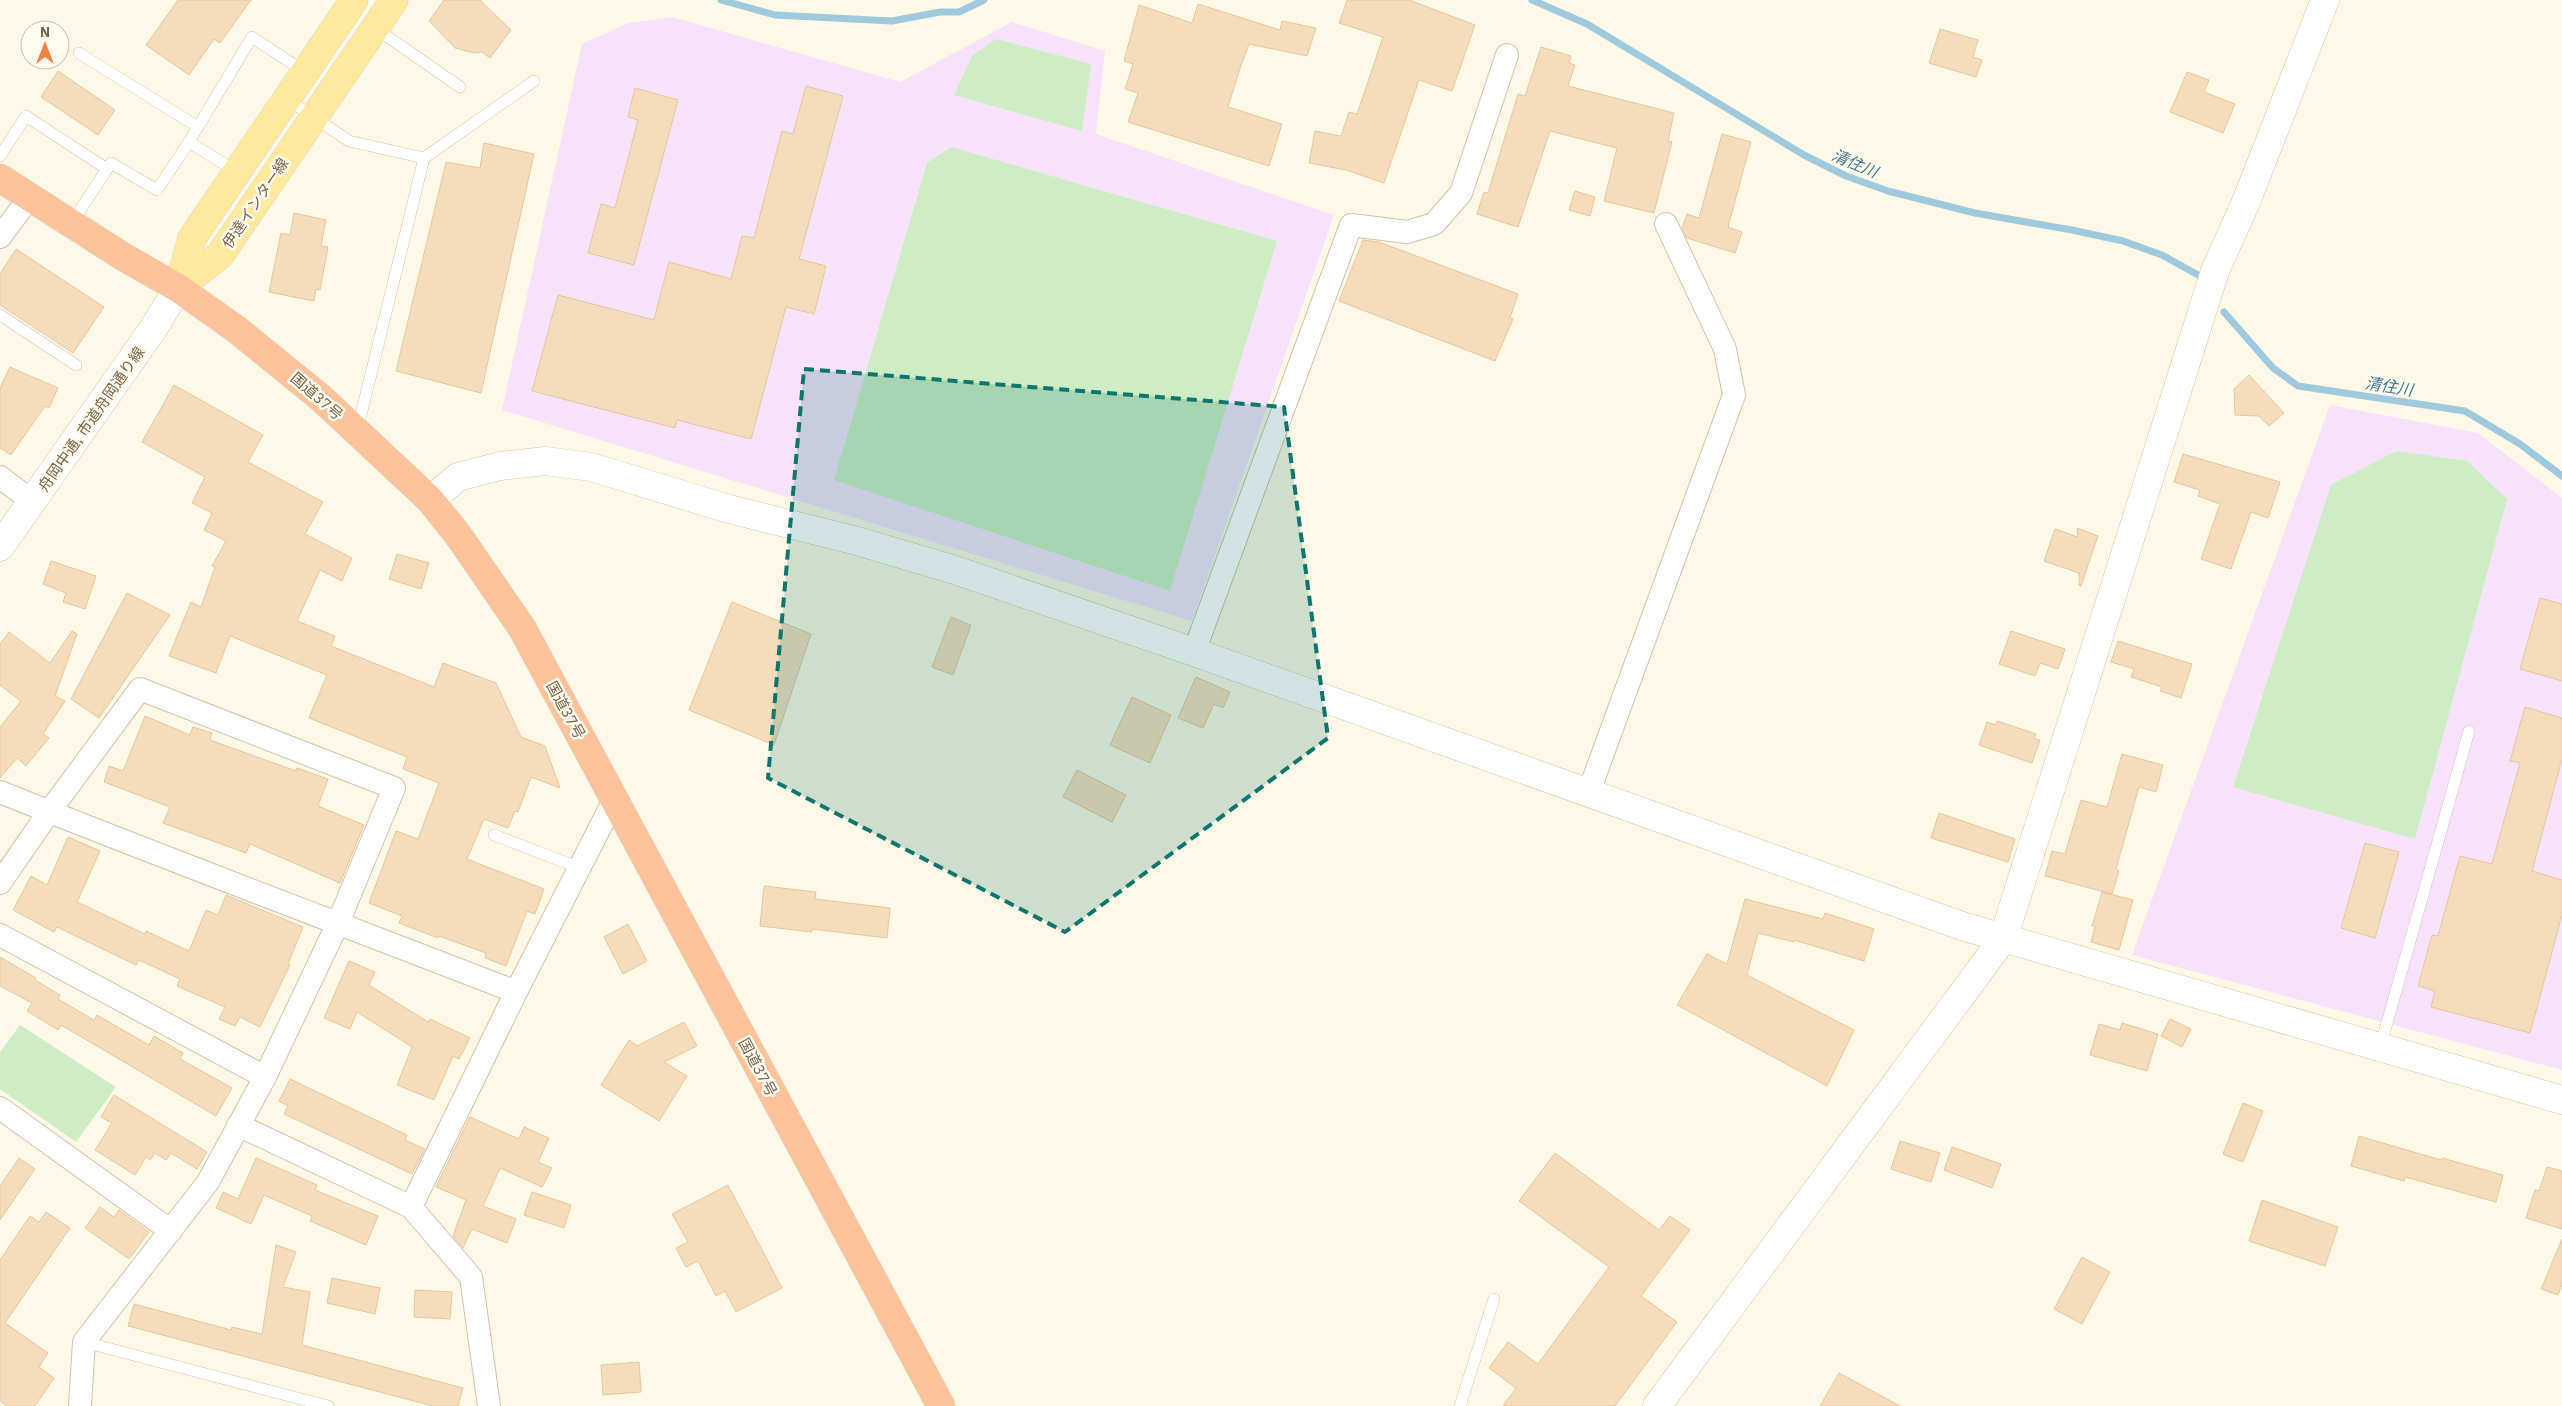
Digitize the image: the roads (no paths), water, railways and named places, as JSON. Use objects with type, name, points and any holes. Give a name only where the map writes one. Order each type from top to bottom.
[{"type":"highway","name":"国道37号","points":[[0,178],[70,224],[178,288],[236,330],[298,379],[357,432],[430,500],[458,535],[522,628],[941,1406]]},
{"type":"main road","points":[[178,288],[192,238],[354,0]]},
{"type":"main road","name":"伊達インター線","points":[[178,288],[220,255],[394,0]]},
{"type":"street","points":[[1657,1406],[2002,939],[2215,271],[2246,202],[2325,0]]},
{"type":"street","points":[[1194,652],[1351,225],[1407,232],[1434,224],[1461,193],[1507,55]]},
{"type":"street","points":[[0,237],[30,197]]},
{"type":"street","points":[[1588,794],[1734,395],[1725,348],[1666,224]]},
{"type":"street","name":"舟岡中通, 市道舟岡通り線","points":[[0,547],[153,329],[178,288]]},
{"type":"street","points":[[430,500],[458,477],[500,466],[546,461],[591,467],[729,509],[857,541],[946,568],[1194,652],[1588,794],[2002,939],[2562,1100]]},
{"type":"street","points":[[0,478],[33,502]]},
{"type":"street","points":[[0,883],[49,812],[140,689],[394,788],[338,923],[265,1077],[208,1182],[84,1342],[80,1406]]},
{"type":"street","points":[[0,792],[229,884],[338,923],[516,992]]},
{"type":"street","points":[[410,1207],[516,992],[614,800]]},
{"type":"street","points":[[0,935],[265,1077]]},
{"type":"street","points":[[0,1108],[171,1232]]},
{"type":"street","points":[[238,1125],[410,1207],[471,1277],[489,1406]]},
{"type":"lane","points":[[375,28],[460,86]]},
{"type":"lane","points":[[70,224],[111,163],[157,190],[189,142],[252,37],[305,72]]},
{"type":"lane","points":[[78,53],[198,127]]},
{"type":"lane","points":[[357,432],[424,158],[534,81]]},
{"type":"lane","points":[[287,99],[349,141],[424,158]]},
{"type":"lane","points":[[0,156],[26,116],[107,169]]},
{"type":"lane","points":[[189,142],[237,172]]},
{"type":"lane","points":[[0,315],[76,365]]},
{"type":"lane","points":[[2380,1048],[2469,731]]},
{"type":"lane","points":[[494,835],[580,868]]},
{"type":"lane","points":[[1460,1406],[1494,1299]]},
{"type":"lane","points":[[84,1342],[328,1406]]},
{"type":"waterway","name":"清住川","points":[[721,0],[775,15],[892,21],[940,12],[959,12],[984,0]]},
{"type":"waterway","name":"清住川","points":[[1532,0],[1587,24],[1804,155],[1846,176],[1888,191],[1975,213],[2123,241],[2162,255],[2198,275]]},
{"type":"waterway","name":"清住川","points":[[2224,312],[2273,368],[2298,386],[2465,411],[2520,444],[2562,476]]}]
